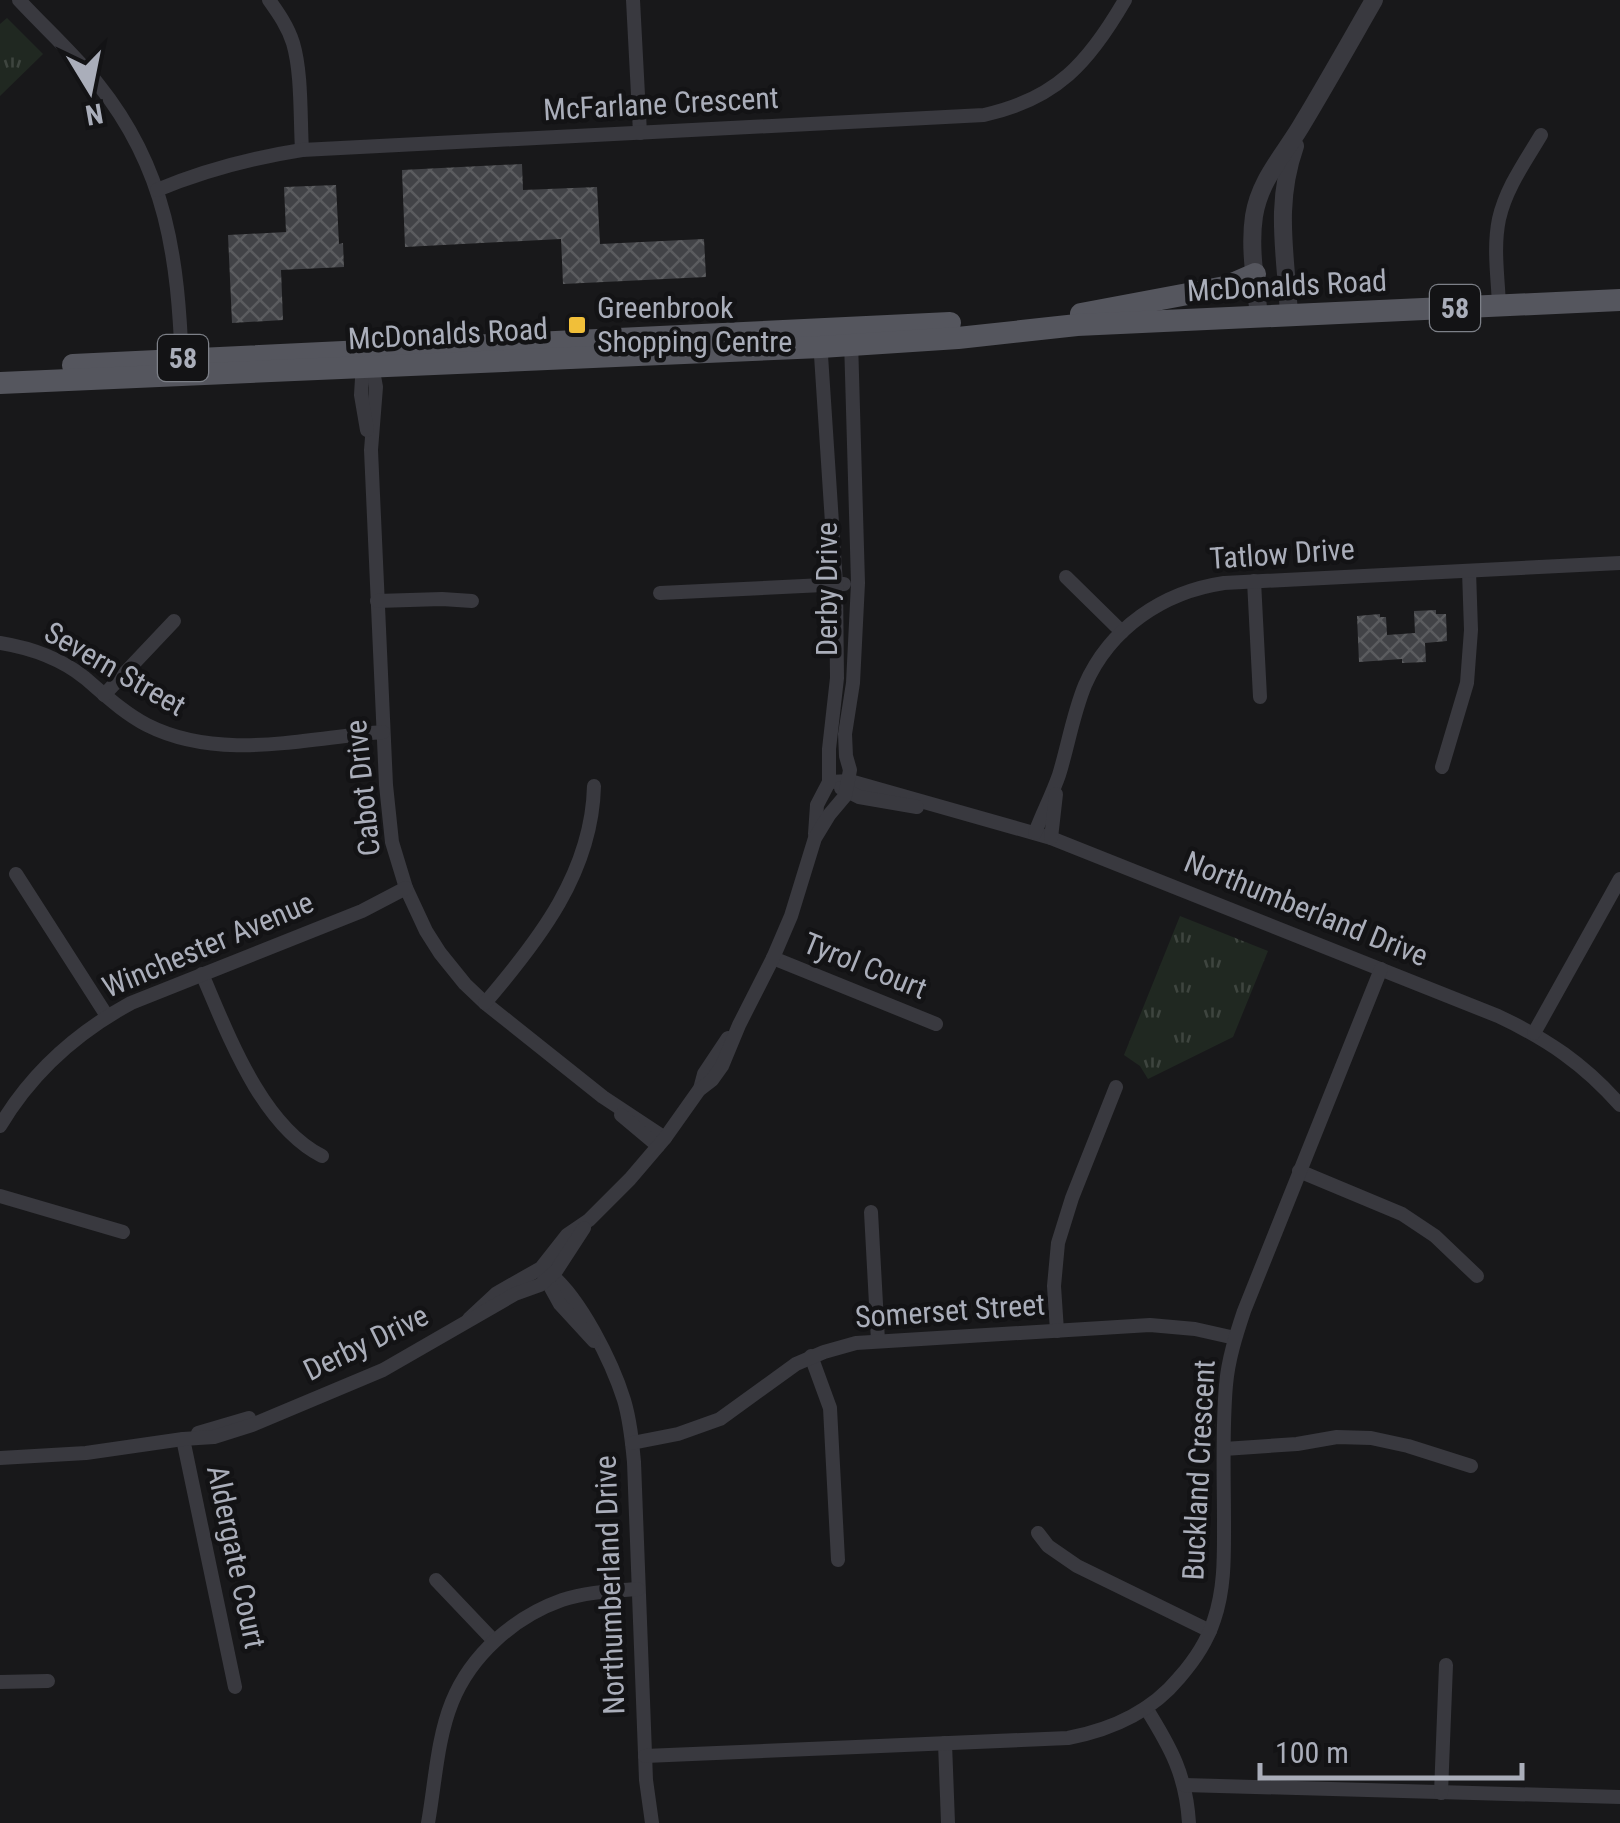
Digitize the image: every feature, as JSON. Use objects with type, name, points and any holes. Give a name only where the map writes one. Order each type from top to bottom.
[{"type":"main road","points":[[1024,324],[1225,287],[1255,274]]},
{"type":"main road","name":"McDonalds Road","points":[[851,336],[958,338],[1077,326],[1620,300]]},
{"type":"main road","name":"McDonalds Road","points":[[0,369],[367,362],[851,336],[977,322],[1077,326]]},
{"type":"main road","name":"McDonalds Road","points":[[0,382],[182,367]]},
{"type":"street","points":[[19,0],[116,108],[158,190],[176,272],[182,367]]},
{"type":"street","points":[[269,0],[284,20],[296,58],[302,150]]},
{"type":"street","points":[[633,0],[640,133]]},
{"type":"street","name":"McFarlane Crescent","points":[[158,190],[217,167],[302,150],[964,117],[1004,110],[1046,92],[1078,68],[1106,33],[1125,0]]},
{"type":"street","points":[[1259,317],[1253,220],[1259,194],[1374,0]]},
{"type":"street","points":[[1289,316],[1282,197],[1287,167],[1302,126]]},
{"type":"street","points":[[1500,306],[1496,257],[1500,215],[1508,192],[1541,135]]},
{"type":"street","name":"Derby Drive","points":[[815,838],[848,786],[850,770],[845,734],[854,683],[858,583],[851,336]]},
{"type":"street","name":"Derby Drive","points":[[0,1458],[86,1453],[184,1439],[284,1411],[383,1370],[547,1275],[567,1235],[589,1220],[630,1179],[700,1090],[704,1074],[739,1026],[774,958],[815,838],[817,806],[829,782],[837,678],[836,584],[820,338]]},
{"type":"street","name":"Cabot Drive","points":[[367,362],[376,387],[371,450],[377,601],[388,818],[397,864],[426,931],[465,984],[661,1142]]},
{"type":"street","name":"Tatlow Drive","points":[[1035,833],[1058,778],[1085,686],[1105,651],[1138,617],[1172,596],[1208,585],[1254,581],[1620,563]]},
{"type":"street","points":[[1442,767],[1468,684],[1469,570]]},
{"type":"street","points":[[1066,577],[1122,632]]},
{"type":"street","points":[[1254,581],[1260,697]]},
{"type":"street","points":[[660,593],[858,583]]},
{"type":"street","points":[[377,601],[472,601]]},
{"type":"street","points":[[104,695],[174,620]]},
{"type":"street","name":"Severn Street","points":[[0,643],[51,657],[146,724],[189,740],[236,745],[322,740],[346,744],[384,738]]},
{"type":"street","name":"Tatlow Drive","points":[[1051,838],[1058,778]]},
{"type":"street","name":"Northumberland Drive","points":[[829,782],[900,794],[1051,838],[1498,1016],[1534,1033],[1580,1065],[1620,1106]]},
{"type":"street","points":[[484,1003],[536,940],[565,893],[590,832],[594,786]]},
{"type":"street","points":[[16,874],[106,1016]]},
{"type":"street","points":[[1534,1033],[1620,879]]},
{"type":"street","name":"Winchester Avenue","points":[[0,1126],[45,1066],[106,1016],[408,893]]},
{"type":"street","name":"Tyrol Court","points":[[774,958],[936,1024]]},
{"type":"street","name":"Buckland Crescent","points":[[645,1756],[1049,1740],[1108,1727],[1161,1697],[1191,1664],[1210,1631],[1222,1585],[1226,1382],[1235,1338],[1381,969]]},
{"type":"street","points":[[202,974],[240,1058],[272,1109],[298,1141],[322,1156]]},
{"type":"street","points":[[1057,1331],[1054,1286],[1058,1243],[1116,1087]]},
{"type":"street","points":[[1300,1171],[1402,1214],[1435,1236],[1478,1276]]},
{"type":"street","points":[[0,1196],[123,1232]]},
{"type":"street","points":[[871,1212],[878,1341]]},
{"type":"street","name":"Northumberland Drive","points":[[547,1275],[560,1304],[601,1349],[623,1397],[632,1443],[645,1756],[652,1823]]},
{"type":"street","name":"Somerset Street","points":[[632,1443],[678,1434],[720,1419],[778,1376],[811,1356],[838,1347],[878,1341],[1170,1326],[1235,1338]]},
{"type":"street","points":[[811,1356],[830,1408],[838,1560]]},
{"type":"street","points":[[1224,1448],[1337,1437],[1372,1438],[1472,1466]]},
{"type":"street","name":"Aldergate Court","points":[[184,1439],[236,1687]]},
{"type":"street","points":[[1038,1533],[1048,1546],[1078,1566],[1210,1631]]},
{"type":"street","points":[[436,1580],[494,1641]]},
{"type":"street","points":[[428,1823],[452,1703],[473,1665],[494,1641],[524,1618],[562,1600],[638,1589]]},
{"type":"street","points":[[1441,1792],[1446,1664]]},
{"type":"street","points":[[0,1682],[48,1681]]},
{"type":"street","points":[[1146,1708],[1168,1742],[1184,1785],[1188,1823]]},
{"type":"street","points":[[946,1743],[948,1823]]},
{"type":"street","points":[[1184,1785],[1620,1797]]},
{"type":"green space","points":[[7,18],[43,54],[0,96],[0,24]]},
{"type":"green space","points":[[1180,916],[1268,951],[1233,1037],[1148,1079],[1140,1066],[1124,1055]]},
{"type":"building","points":[[522,164],[523,190],[597,187],[600,244],[704,239],[706,277],[563,284],[561,239],[405,247],[402,170]]},
{"type":"building","points":[[336,185],[344,267],[281,270],[283,320],[232,323],[228,235],[286,232],[284,187]]},
{"type":"building","points":[[1436,610],[1436,614],[1446,614],[1447,641],[1425,643],[1426,662],[1359,662],[1357,616],[1386,617],[1387,635],[1415,633],[1414,611]]},
{"type":"place","name":"Greenbrook Shopping Centre","points":[[577,325]]}]
